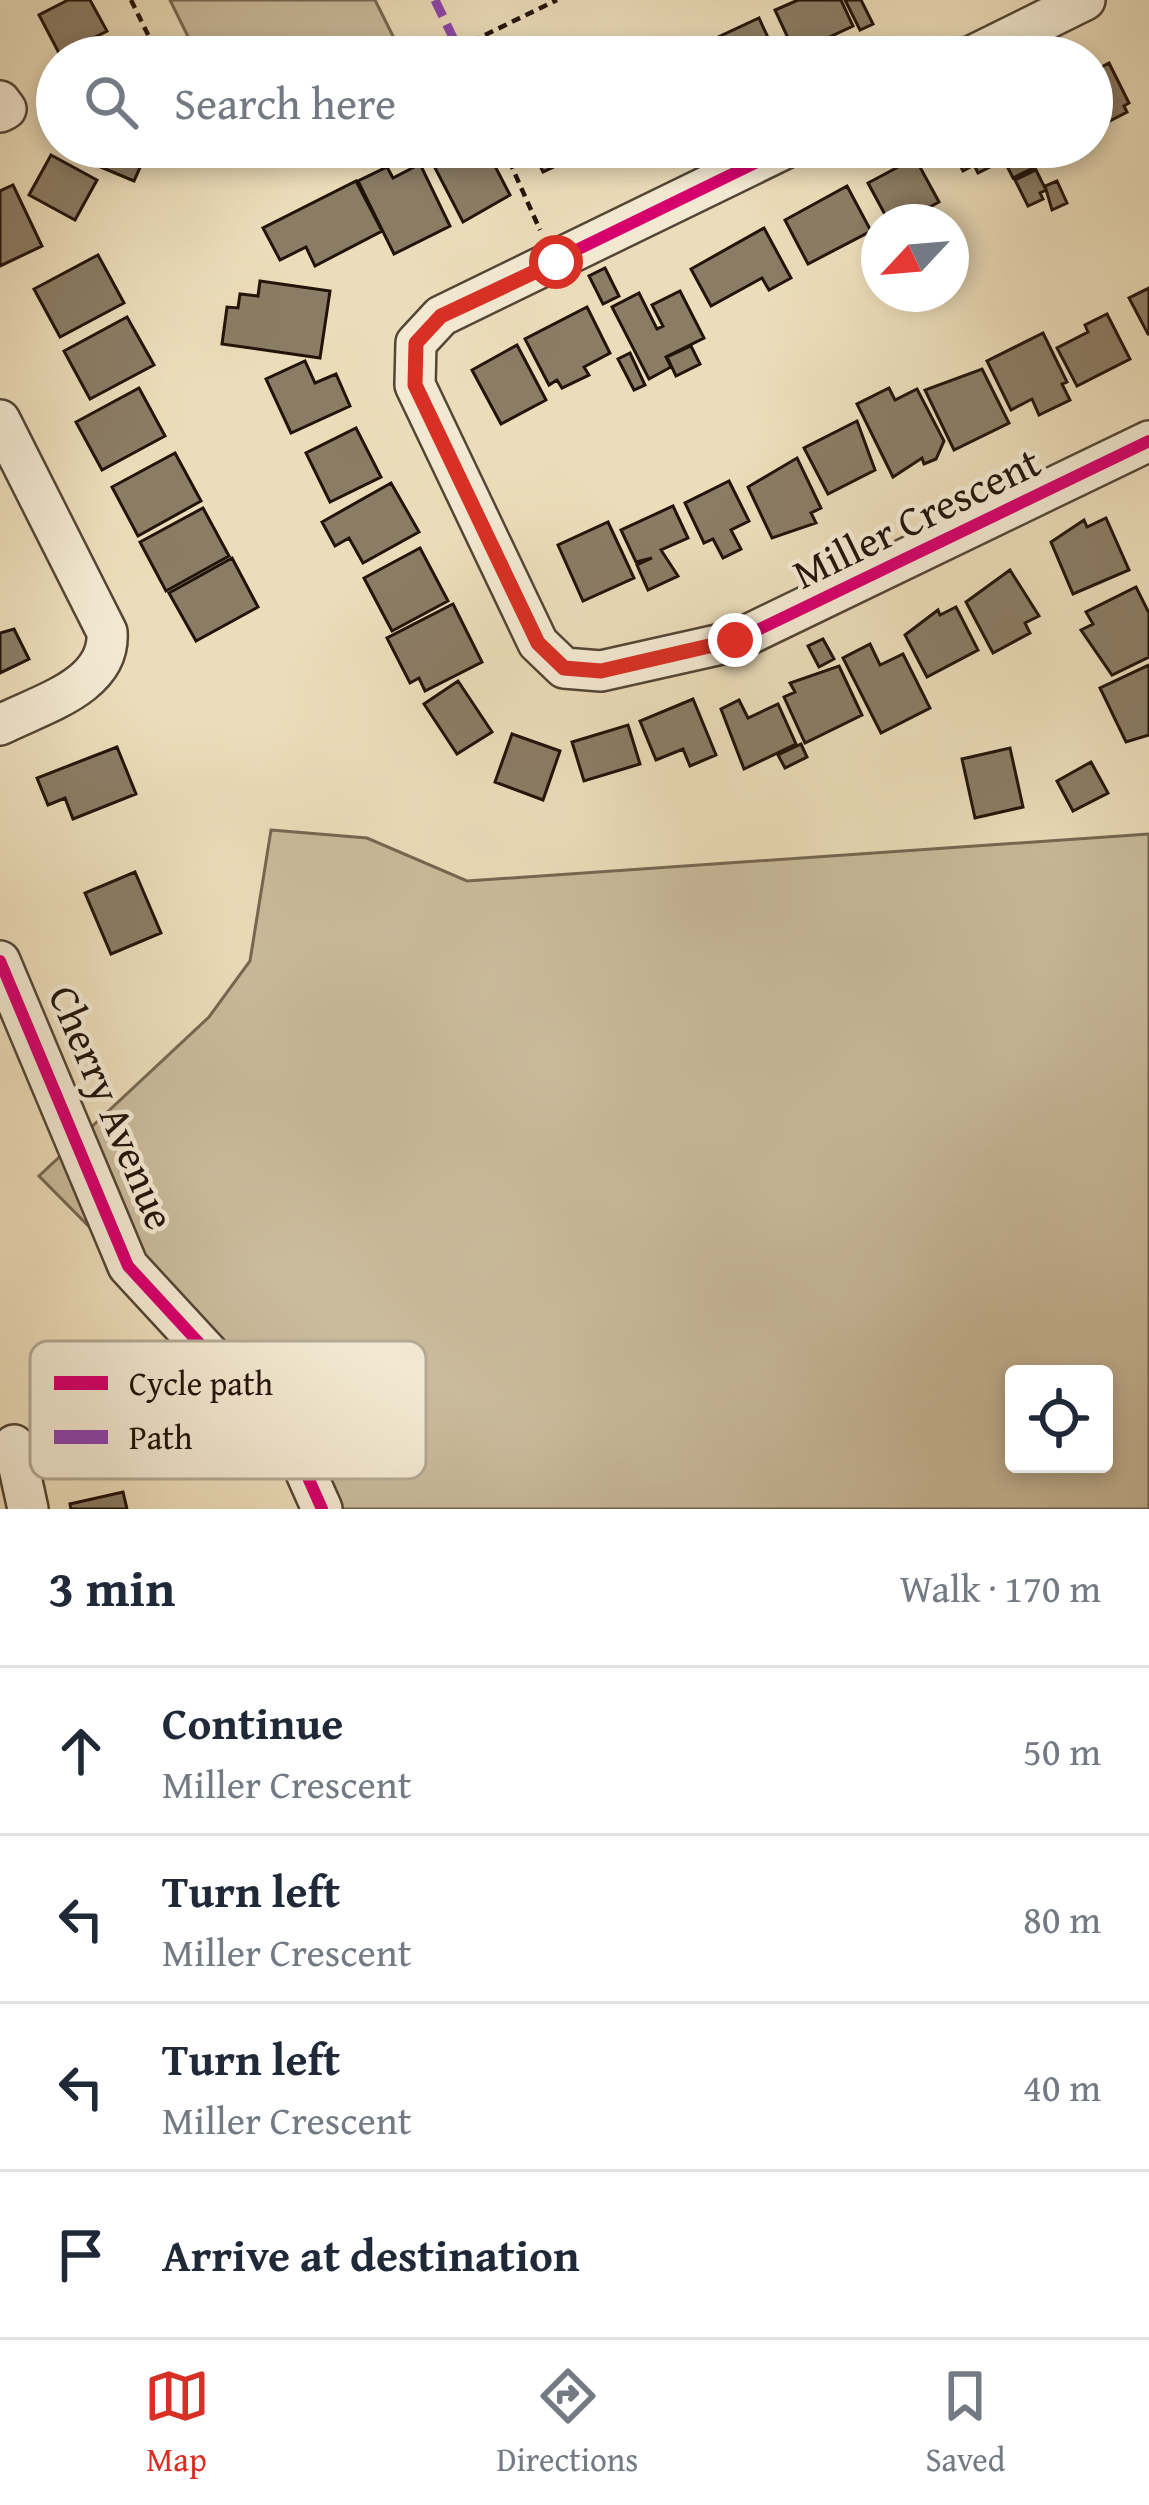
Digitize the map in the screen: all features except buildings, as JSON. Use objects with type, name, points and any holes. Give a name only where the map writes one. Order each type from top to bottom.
[{"type":"street","points":[[1012,36],[1085,0]]},
{"type":"street","name":"Miller Crescent","points":[[745,168],[441,316],[416,343],[415,385],[538,643],[564,668],[601,671],[735,640],[1149,441]]},
{"type":"street","points":[[0,420],[107,632],[109,652],[102,667],[81,683],[0,725]]},
{"type":"street","name":"Cherry Avenue","points":[[0,961],[128,1266],[197,1341]]},
{"type":"street","points":[[14,1445],[28,1509]]},
{"type":"street","name":"Cherry Avenue","points":[[309,1479],[322,1509]]},
{"type":"path","points":[[131,0],[149,36]]},
{"type":"path","points":[[482,36],[556,0]]},
{"type":"path","points":[[512,168],[545,240]]},
{"type":"shaded area","points":[[170,0],[375,0],[393,36],[188,36]]},
{"type":"shaded area","points":[[271,830],[367,838],[467,881],[1149,834],[1149,1509],[322,1509],[298,1479],[426,1479],[426,1341],[188,1341],[128,1266],[39,1176],[209,1017],[250,961]]},
{"type":"marked path","points":[[435,0],[452,36]]},
{"type":"cycle path","points":[[745,168],[441,316],[416,343],[415,385],[538,643],[564,668],[601,671],[735,641],[1149,441]]},
{"type":"cycle path","points":[[0,961],[128,1266],[197,1341]]},
{"type":"cycle path","points":[[309,1479],[322,1509]]},
{"type":"route","points":[[556,262],[441,316],[416,343],[415,385],[538,643],[564,668],[601,671],[735,640]]}]
